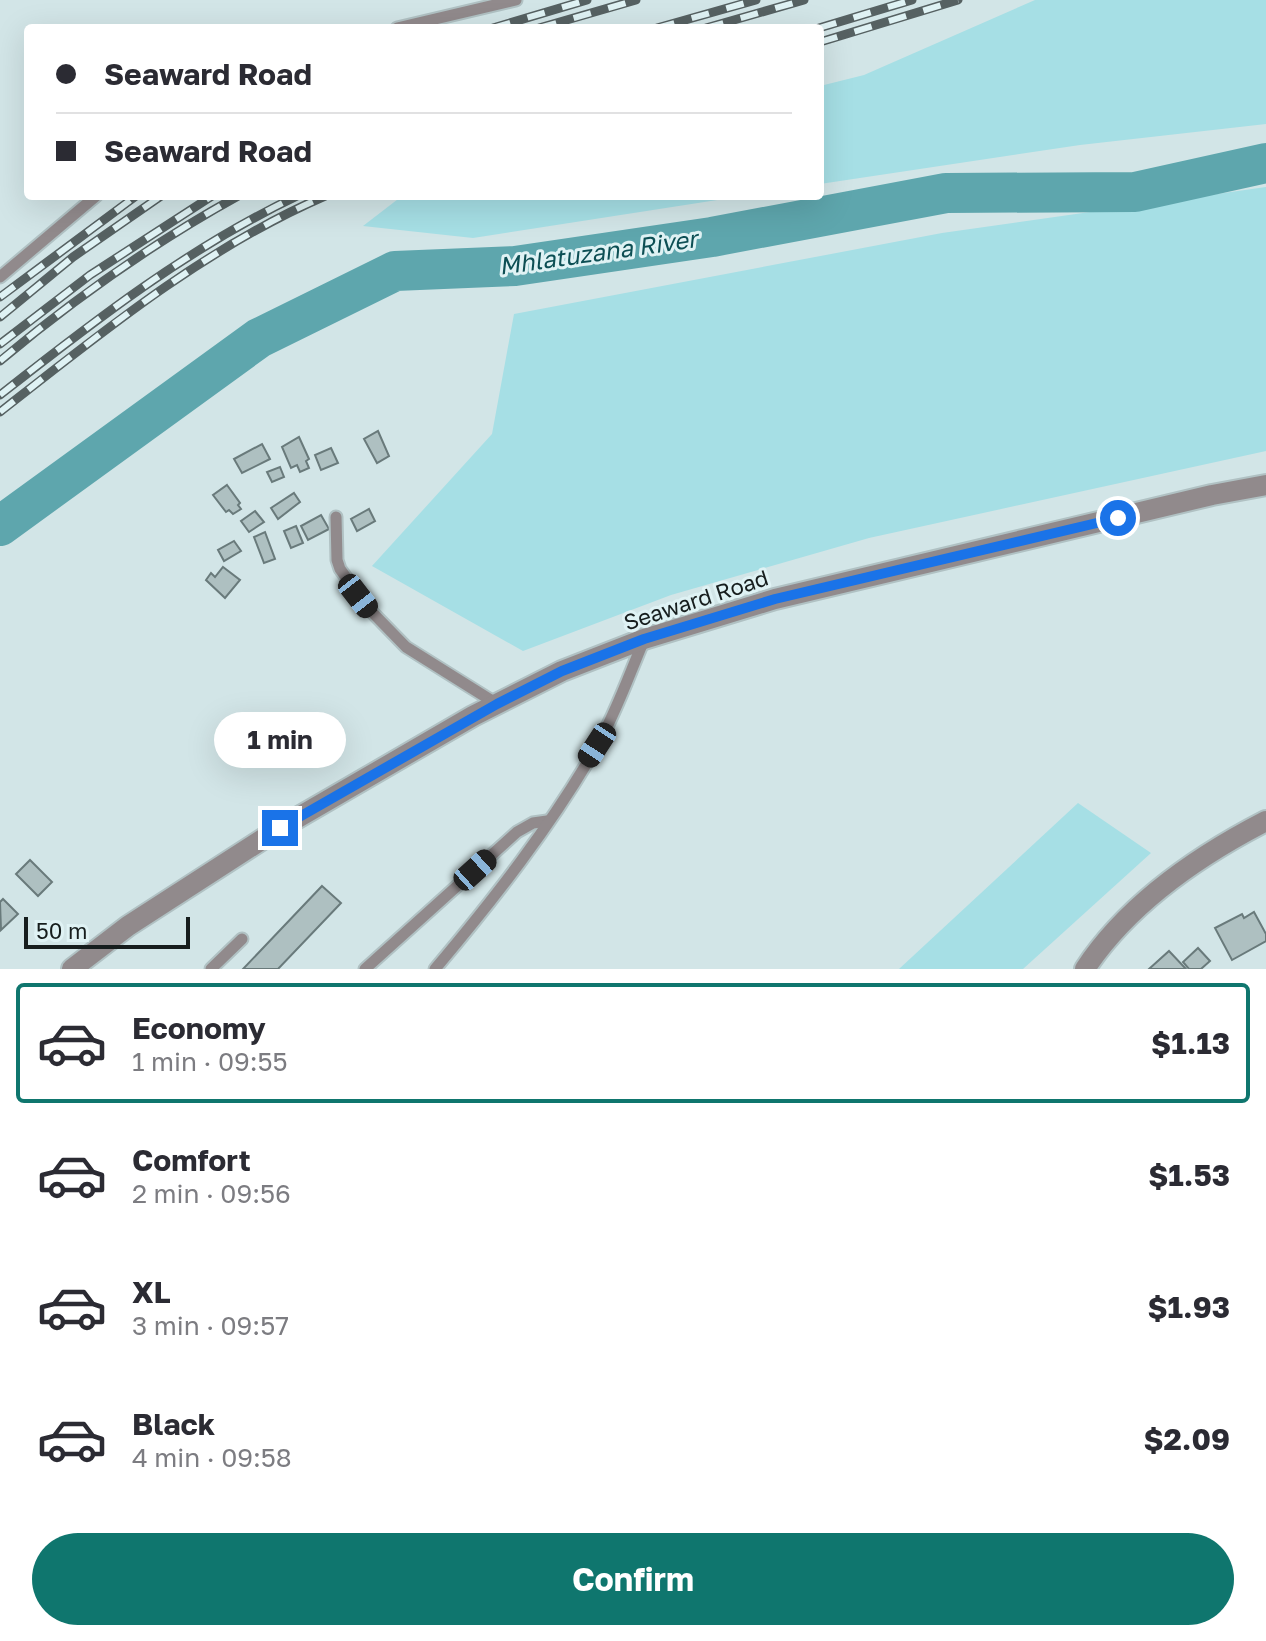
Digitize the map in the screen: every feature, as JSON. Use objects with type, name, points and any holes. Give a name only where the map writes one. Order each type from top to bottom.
[{"type":"street","name":"Seaward Road","points":[[72,969],[128,926],[280,828],[497,704],[562,671],[644,639],[775,599],[1212,495],[1266,485]]},
{"type":"street","points":[[1085,969],[1100,947],[1135,910],[1236,836],[1266,821]]},
{"type":"lane","points":[[414,24],[516,0]]},
{"type":"lane","points":[[0,277],[91,200]]},
{"type":"lane","points":[[336,517],[340,569],[368,608],[406,647],[497,704]]},
{"type":"lane","points":[[435,969],[482,913],[597,745],[644,639]]},
{"type":"lane","points":[[365,969],[517,832],[533,823],[547,821]]},
{"type":"lane","points":[[211,969],[242,939]]},
{"type":"shaded area","points":[[1035,0],[1266,0],[1266,124],[1080,145],[824,183],[824,85],[864,75]]},
{"type":"shaded area","points":[[1266,187],[1266,451],[869,538],[671,595],[523,651],[372,566],[492,434],[514,314],[942,233]]},
{"type":"shaded area","points":[[397,200],[717,200],[473,238],[363,226]]},
{"type":"shaded area","points":[[1078,803],[1151,853],[1023,969],[899,969]]},
{"type":"building","points":[[378,431],[389,456],[377,463],[364,439]]},
{"type":"building","points":[[299,437],[309,459],[306,461],[309,468],[300,472],[297,465],[291,468],[282,447]]},
{"type":"building","points":[[262,444],[270,459],[242,473],[234,459]]},
{"type":"building","points":[[331,448],[338,463],[321,470],[315,455]]},
{"type":"building","points":[[280,467],[284,477],[272,482],[267,472]]},
{"type":"building","points":[[227,485],[240,503],[241,509],[233,514],[229,510],[226,512],[213,495]]},
{"type":"building","points":[[294,493],[300,502],[278,519],[271,508]]},
{"type":"building","points":[[369,509],[375,521],[357,531],[351,519]]},
{"type":"building","points":[[255,511],[264,522],[249,532],[241,521]]},
{"type":"building","points":[[321,515],[329,529],[308,540],[301,526]]},
{"type":"building","points":[[296,526],[303,543],[291,548],[284,531]]},
{"type":"building","points":[[265,532],[275,559],[264,563],[254,537]]},
{"type":"building","points":[[234,541],[241,551],[224,561],[218,550]]},
{"type":"building","points":[[223,567],[240,580],[225,598],[206,580],[211,573],[215,577]]},
{"type":"building","points":[[30,860],[52,882],[38,896],[16,874]]},
{"type":"building","points":[[322,886],[341,903],[278,969],[243,969]]},
{"type":"building","points":[[3,899],[18,914],[1,930],[0,902]]},
{"type":"building","points":[[1254,912],[1266,934],[1266,941],[1232,960],[1215,928],[1242,914],[1244,918]]},
{"type":"building","points":[[1198,948],[1210,961],[1201,969],[1189,969],[1183,962]]},
{"type":"building","points":[[1169,951],[1186,969],[1149,969]]},
{"type":"waterway","name":"Mhlatuzana River","points":[[0,526],[259,338],[395,271],[515,266],[712,237],[946,193],[1135,192],[1266,163]]},
{"type":"railway","points":[[506,24],[587,0]]},
{"type":"railway","points":[[553,24],[636,0]]},
{"type":"railway","points":[[671,24],[756,0]]},
{"type":"railway","points":[[720,24],[804,0]]},
{"type":"railway","points":[[824,26],[912,0]]},
{"type":"railway","points":[[824,41],[958,0]]},
{"type":"railway","points":[[0,297],[131,200]]},
{"type":"railway","points":[[0,317],[73,257],[155,200]]},
{"type":"railway","points":[[0,344],[90,275],[206,200]]},
{"type":"railway","points":[[0,361],[115,273],[231,200]]},
{"type":"railway","points":[[0,395],[180,262],[289,200]]},
{"type":"railway","points":[[0,412],[116,322],[196,266],[238,240],[317,200]]},
{"type":"route","points":[[280,828],[473,716],[562,671],[644,639],[775,599],[1118,518]]}]
